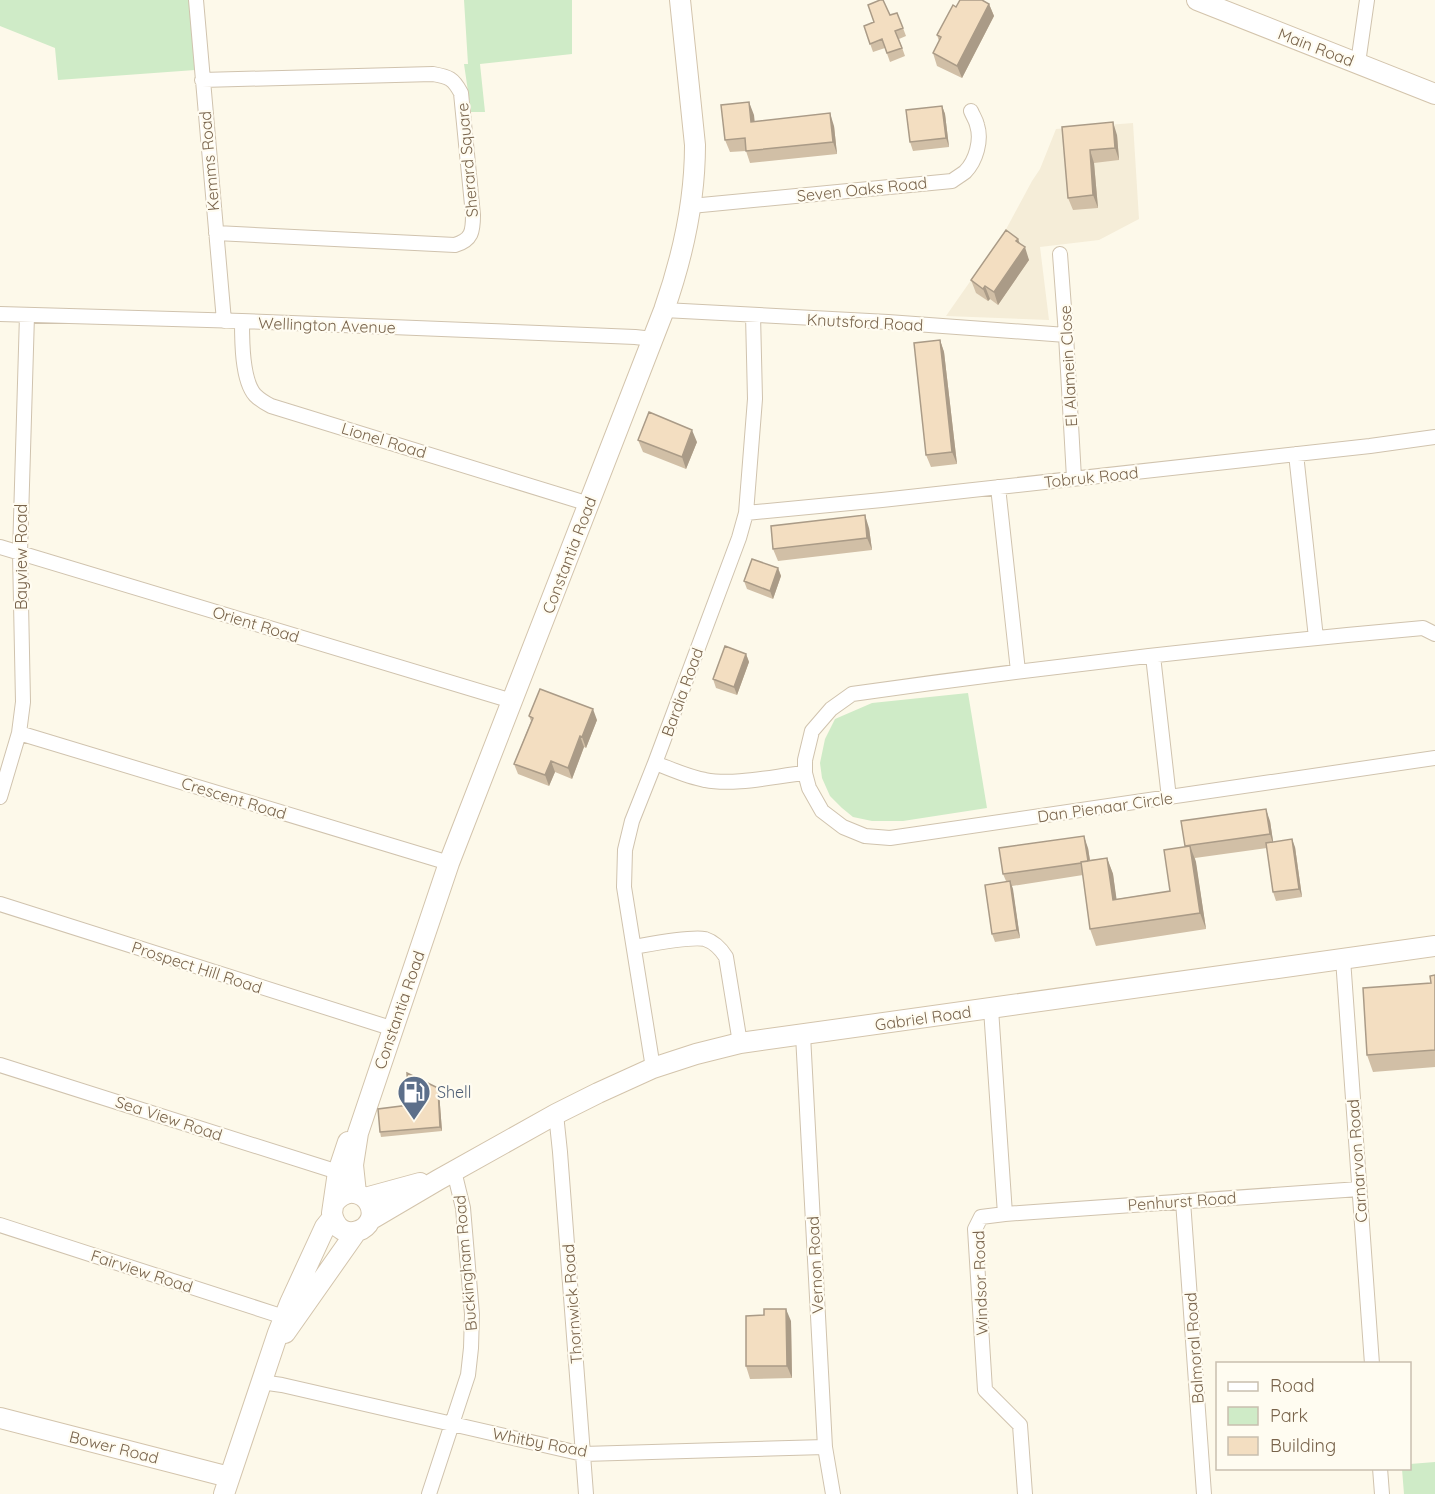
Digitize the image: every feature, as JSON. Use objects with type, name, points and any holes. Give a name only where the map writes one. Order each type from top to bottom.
[{"type":"main road","name":"Constantia Road","points":[[360,1195],[353,1175],[358,1133],[449,863],[653,339],[681,258],[691,206],[695,145],[680,0]]},
{"type":"main road","name":"Main Road","points":[[1197,0],[1435,94]]},
{"type":"main road","name":"Gabriel Road","points":[[363,1226],[556,1114],[653,1068],[696,1054],[740,1043],[1435,946]]},
{"type":"main road","name":"Constantia Road","points":[[334,1210],[338,1172],[347,1143],[369,1097]]},
{"type":"main road","name":"Gabriel Road","points":[[360,1195],[446,1176]]},
{"type":"main road","points":[[226,1485],[261,1382],[274,1345],[284,1317],[338,1198],[343,1195],[360,1195],[371,1208],[363,1226],[296,1319],[274,1345]]},
{"type":"main road","points":[[334,1210],[339,1228],[350,1232],[363,1226]]},
{"type":"main road","name":"Bower Road","points":[[0,1418],[226,1485]]},
{"type":"street","name":"Kemms Road","points":[[196,0],[224,321]]},
{"type":"street","points":[[1358,63],[1366,0]]},
{"type":"street","name":"Sherard Square","points":[[202,80],[433,74],[446,76],[455,81],[461,93],[473,215],[471,235],[464,242],[455,245],[216,233]]},
{"type":"street","name":"Seven Oaks Road","points":[[691,206],[952,181],[964,172],[977,148],[979,135],[971,111]]},
{"type":"street","name":"El Alamein Close","points":[[1060,254],[1074,478]]},
{"type":"street","name":"Knutsford Road","points":[[664,310],[888,322],[1066,335]]},
{"type":"street","name":"Wellington Avenue","points":[[0,314],[242,321],[653,339]]},
{"type":"street","name":"Bayview Road","points":[[0,797],[19,732],[23,702],[20,553],[27,315]]},
{"type":"street","name":"Bardia Road","points":[[653,1068],[624,887],[625,850],[632,821],[656,763],[739,538],[746,513],[755,399],[753,315]]},
{"type":"street","name":"Lionel Road","points":[[242,321],[246,372],[250,386],[254,394],[271,406],[589,504]]},
{"type":"street","name":"Tobruk Road","points":[[746,513],[882,500],[1435,437]]},
{"type":"street","points":[[1296,454],[1316,638]]},
{"type":"street","points":[[998,487],[1018,671]]},
{"type":"street","name":"Orient Road","points":[[0,547],[512,701]]},
{"type":"street","name":"Dan Pienaar Circle","points":[[1435,634],[1423,628],[1316,638],[1018,671],[852,694],[831,709],[812,731],[805,760],[805,773],[809,788],[822,811],[843,827],[865,836],[890,838],[1435,758]]},
{"type":"street","points":[[1154,656],[1169,798]]},
{"type":"street","name":"Crescent Road","points":[[19,732],[449,863]]},
{"type":"street","points":[[656,763],[705,780],[740,780],[805,773]]},
{"type":"street","name":"Prospect Hill Road","points":[[0,904],[394,1029]]},
{"type":"street","points":[[634,947],[705,939],[721,949],[726,957],[740,1043]]},
{"type":"street","name":"Carnarvon Road","points":[[1343,959],[1372,1362]]},
{"type":"street","name":"Windsor Road","points":[[991,1009],[1005,1214],[981,1217],[975,1229],[986,1390],[1020,1425],[1025,1494]]},
{"type":"street","name":"Vernon Road","points":[[803,1035],[825,1447],[833,1494]]},
{"type":"street","name":"Sea View Road","points":[[0,1065],[338,1172]]},
{"type":"street","name":"Thornwick Road","points":[[556,1114],[586,1494]]},
{"type":"street","name":"Buckingham Road","points":[[429,1494],[468,1376],[471,1348],[472,1314],[463,1208],[459,1188],[446,1176]]},
{"type":"street","name":"Penhurst Road","points":[[1005,1214],[1359,1189]]},
{"type":"street","name":"Balmoral Road","points":[[1183,1202],[1204,1494]]},
{"type":"street","name":"Fairview Road","points":[[0,1226],[284,1317]]},
{"type":"street","name":"Whitby Road","points":[[261,1382],[583,1454],[825,1447]]},
{"type":"street","points":[[1380,1470],[1382,1494]]},
{"type":"shaded area","points":[[1133,123],[1139,219],[1099,240],[1040,247],[1049,320],[946,316],[1004,233],[1040,169],[1056,129]]},
{"type":"green space","points":[[0,0],[189,0],[195,70],[58,80],[55,48],[0,26]]},
{"type":"green space","points":[[464,0],[572,0],[572,54],[480,64],[485,112],[471,112],[464,64],[468,64]]},
{"type":"green space","points":[[968,693],[987,808],[903,821],[872,821],[853,817],[830,796],[822,778],[820,763],[825,739],[835,719],[872,703]]},
{"type":"green space","points":[[1435,1462],[1435,1494],[1404,1494],[1402,1470],[1411,1470],[1411,1464]]},
{"type":"building","points":[[883,0],[890,15],[897,13],[903,28],[895,31],[902,48],[887,53],[882,39],[870,44],[864,26],[874,22],[868,5]]},
{"type":"building","points":[[960,0],[982,0],[989,4],[957,66],[933,53],[941,37],[937,35],[953,5],[956,7]]},
{"type":"building","points":[[749,102],[751,122],[830,113],[833,142],[746,151],[745,138],[725,140],[721,105]]},
{"type":"building","points":[[942,106],[946,138],[910,142],[906,110]]},
{"type":"building","points":[[1113,122],[1115,148],[1090,150],[1093,195],[1068,198],[1062,127]]},
{"type":"building","points":[[1006,230],[1025,247],[994,292],[985,286],[983,289],[971,280]]},
{"type":"building","points":[[940,340],[952,452],[926,455],[914,343]]},
{"type":"building","points":[[649,412],[692,430],[682,457],[638,440]]},
{"type":"building","points":[[865,515],[867,538],[773,549],[771,526]]},
{"type":"building","points":[[752,559],[778,568],[770,591],[744,581]]},
{"type":"building","points":[[725,646],[746,654],[734,687],[713,679]]},
{"type":"building","points":[[540,689],[593,709],[568,768],[551,761],[545,775],[514,764],[533,718],[529,716]]},
{"type":"building","points":[[1266,809],[1270,834],[1185,846],[1181,821]]},
{"type":"building","points":[[1084,836],[1088,861],[1003,874],[999,848]]},
{"type":"building","points":[[1292,839],[1299,889],[1273,892],[1266,843]]},
{"type":"building","points":[[1190,846],[1200,913],[1090,929],[1081,862],[1107,858],[1113,900],[1170,891],[1164,850]]},
{"type":"building","points":[[1010,881],[1017,930],[992,934],[985,885]]},
{"type":"building","points":[[1435,975],[1435,1050],[1367,1055],[1363,988],[1431,983],[1430,976]]},
{"type":"building","points":[[407,1073],[438,1088],[440,1127],[380,1132],[378,1109],[409,1105]]},
{"type":"building","points":[[764,1309],[786,1309],[787,1366],[746,1366],[746,1316],[764,1315]]},
{"type":"place","name":"Shell","points":[[414,1121]]}]
